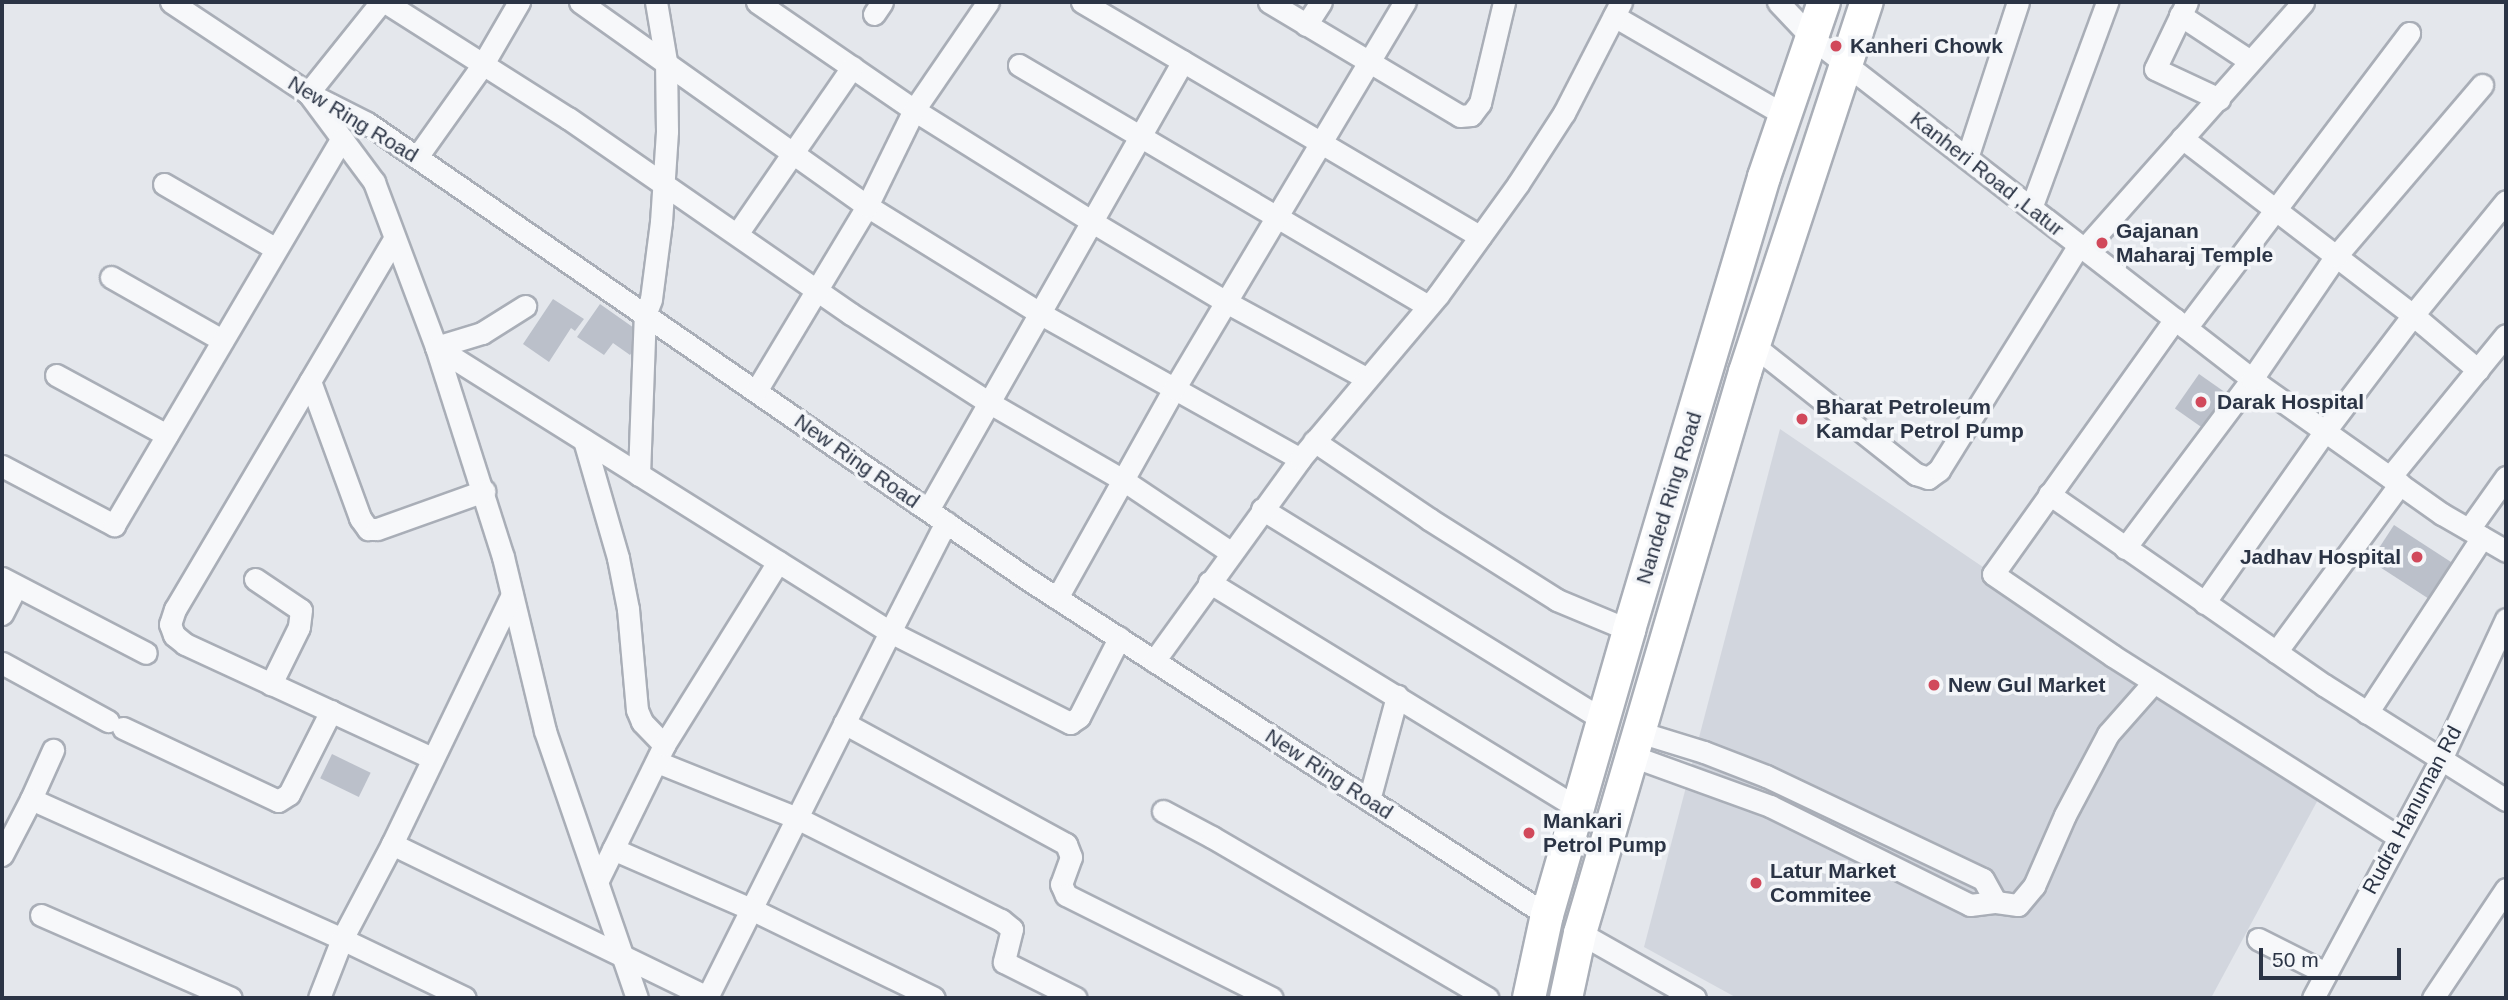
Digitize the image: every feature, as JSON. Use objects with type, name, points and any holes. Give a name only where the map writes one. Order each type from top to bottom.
[{"type":"highway","name":"Nanded Ring Road","points":[[1529,998],[1547,915],[1629,630],[1785,115],[1824,2]]},
{"type":"highway","points":[[1566,998],[1580,933],[1753,345],[1867,2]]},
{"type":"street","name":"New Ring Road","points":[[171,2],[309,93],[367,123],[1057,598],[1547,915]]},
{"type":"street","points":[[637,998],[545,731],[484,491],[436,346],[374,182],[309,93],[383,2],[664,183],[817,290],[988,402],[1123,480],[1230,552]]},
{"type":"street","points":[[417,157],[483,64],[519,2]]},
{"type":"street","points":[[580,2],[867,206],[1041,314],[1300,459]]},
{"type":"street","points":[[639,475],[646,315],[651,299],[667,131],[666,61],[656,2]]},
{"type":"street","points":[[757,2],[914,110],[1094,223],[1226,302],[1366,378]]},
{"type":"street","points":[[756,391],[867,206],[914,110],[988,2]]},
{"type":"street","points":[[1082,2],[1480,236]]},
{"type":"street","points":[[1269,2],[1460,116],[1471,115],[1480,103],[1504,2]]},
{"type":"street","points":[[1306,25],[1321,2]]},
{"type":"street","points":[[1057,598],[1174,389],[1405,2]]},
{"type":"street","name":"Kanheri Road ,Latur","points":[[1779,2],[1811,38],[2252,379],[2395,480],[2506,551]]},
{"type":"street","points":[[1967,158],[2018,2]]},
{"type":"street","points":[[2031,208],[2107,2]]},
{"type":"street","points":[[1753,345],[1916,474],[1928,478],[1939,470],[2082,247],[2219,99],[2302,2]]},
{"type":"street","points":[[2219,99],[2155,69],[2184,8],[2250,61]]},
{"type":"street","points":[[1154,661],[1230,552],[1314,440],[1428,306],[1480,236],[1564,113],[1617,9],[1785,115]]},
{"type":"street","points":[[2398,837],[2154,682],[1993,574],[2049,494],[2181,324],[2276,209],[2409,33]]},
{"type":"street","points":[[392,845],[624,954],[708,998],[890,632],[988,402],[1094,223],[1183,61]]},
{"type":"street","points":[[1019,65],[1276,219],[1428,306]]},
{"type":"street","points":[[737,234],[852,68]]},
{"type":"street","points":[[2126,548],[2252,379],[2336,256],[2482,85]]},
{"type":"street","points":[[2,466],[114,525],[342,138]]},
{"type":"street","points":[[2182,138],[2413,315],[2478,370]]},
{"type":"street","points":[[164,184],[276,249]]},
{"type":"street","points":[[2204,603],[2325,431],[2413,315],[2506,201]]},
{"type":"street","points":[[394,239],[175,610],[170,624],[174,635],[185,644],[432,758]]},
{"type":"street","points":[[111,276],[222,340]]},
{"type":"street","points":[[436,346],[482,333],[525,306]]},
{"type":"street","points":[[2276,652],[2395,480],[2506,335]]},
{"type":"street","points":[[436,346],[890,632],[1070,723],[1079,717],[1119,638]]},
{"type":"street","points":[[56,375],[167,435]]},
{"type":"street","points":[[310,381],[360,518],[368,529],[377,529],[484,491]]},
{"type":"street","points":[[584,440],[621,570],[628,609],[637,710],[661,754],[797,818],[1010,926],[1012,936],[1003,955],[1004,962],[1076,998]]},
{"type":"street","points":[[1314,440],[1429,519],[1558,600],[1629,630]]},
{"type":"street","points":[[2367,713],[2476,533],[2506,477]]},
{"type":"street","points":[[2049,494],[2367,713],[2442,757],[2506,800]]},
{"type":"street","points":[[1262,509],[1604,720]]},
{"type":"street","points":[[598,880],[661,754],[778,562]]},
{"type":"street","points":[[255,579],[301,610],[299,627],[271,684]]},
{"type":"street","points":[[2,614],[9,582],[146,653]]},
{"type":"street","points":[[1209,582],[1578,807]]},
{"type":"street","points":[[319,998],[342,939],[392,845],[512,595]]},
{"type":"street","name":"Rudra Hanuman Rd","points":[[2313,998],[2442,757],[2506,619]]},
{"type":"street","points":[[2,663],[116,724],[278,801],[289,794],[331,711]]},
{"type":"street","points":[[1635,744],[1704,752],[1766,776],[1983,879],[1996,902],[2018,905],[2026,899],[2108,734],[2154,682]]},
{"type":"street","points":[[1369,800],[1397,696]]},
{"type":"street","points":[[844,723],[1066,844],[1071,857],[1061,884],[1066,895],[1272,998]]},
{"type":"street","points":[[2,855],[53,750]]},
{"type":"street","points":[[30,799],[342,939],[465,998]]},
{"type":"street","points":[[1163,811],[1487,998]]},
{"type":"street","points":[[613,849],[751,909],[934,998]]},
{"type":"street","points":[[2433,998],[2506,889]]},
{"type":"street","points":[[41,915],[231,998]]},
{"type":"street","points":[[1580,933],[1695,998]]},
{"type":"street","points":[[2258,939],[2326,974]]},
{"type":"shaded area","name":"New Gul Market","points":[[1780,429],[2320,796],[2211,998],[1737,998],[1644,947]]},
{"type":"building","points":[[553,299],[584,319],[575,331],[571,328],[549,362],[523,344]]},
{"type":"building","points":[[600,304],[644,335],[630,355],[613,343],[604,355],[577,337]]},
{"type":"building","points":[[2199,374],[2229,395],[2205,430],[2175,408]]},
{"type":"building","points":[[2394,525],[2460,568],[2437,604],[2371,561]]},
{"type":"building","points":[[332,754],[371,773],[359,797],[320,778]]},
{"type":"place","name":"Kanheri Chowk","points":[[1836,46]]},
{"type":"place","name":"Gajanan Maharaj Temple","points":[[2102,243]]},
{"type":"place","name":"Darak Hospital","points":[[2201,402]]},
{"type":"place","name":"Bharat Petroleum Kamdar Petrol Pump","points":[[1802,419]]},
{"type":"place","name":"Jadhav Hospital","points":[[2417,557]]},
{"type":"place","name":"New Gul Market","points":[[1934,685]]},
{"type":"place","name":"Mankari Petrol Pump","points":[[1529,833]]},
{"type":"place","name":"Latur Market Commitee","points":[[1756,883]]}]
